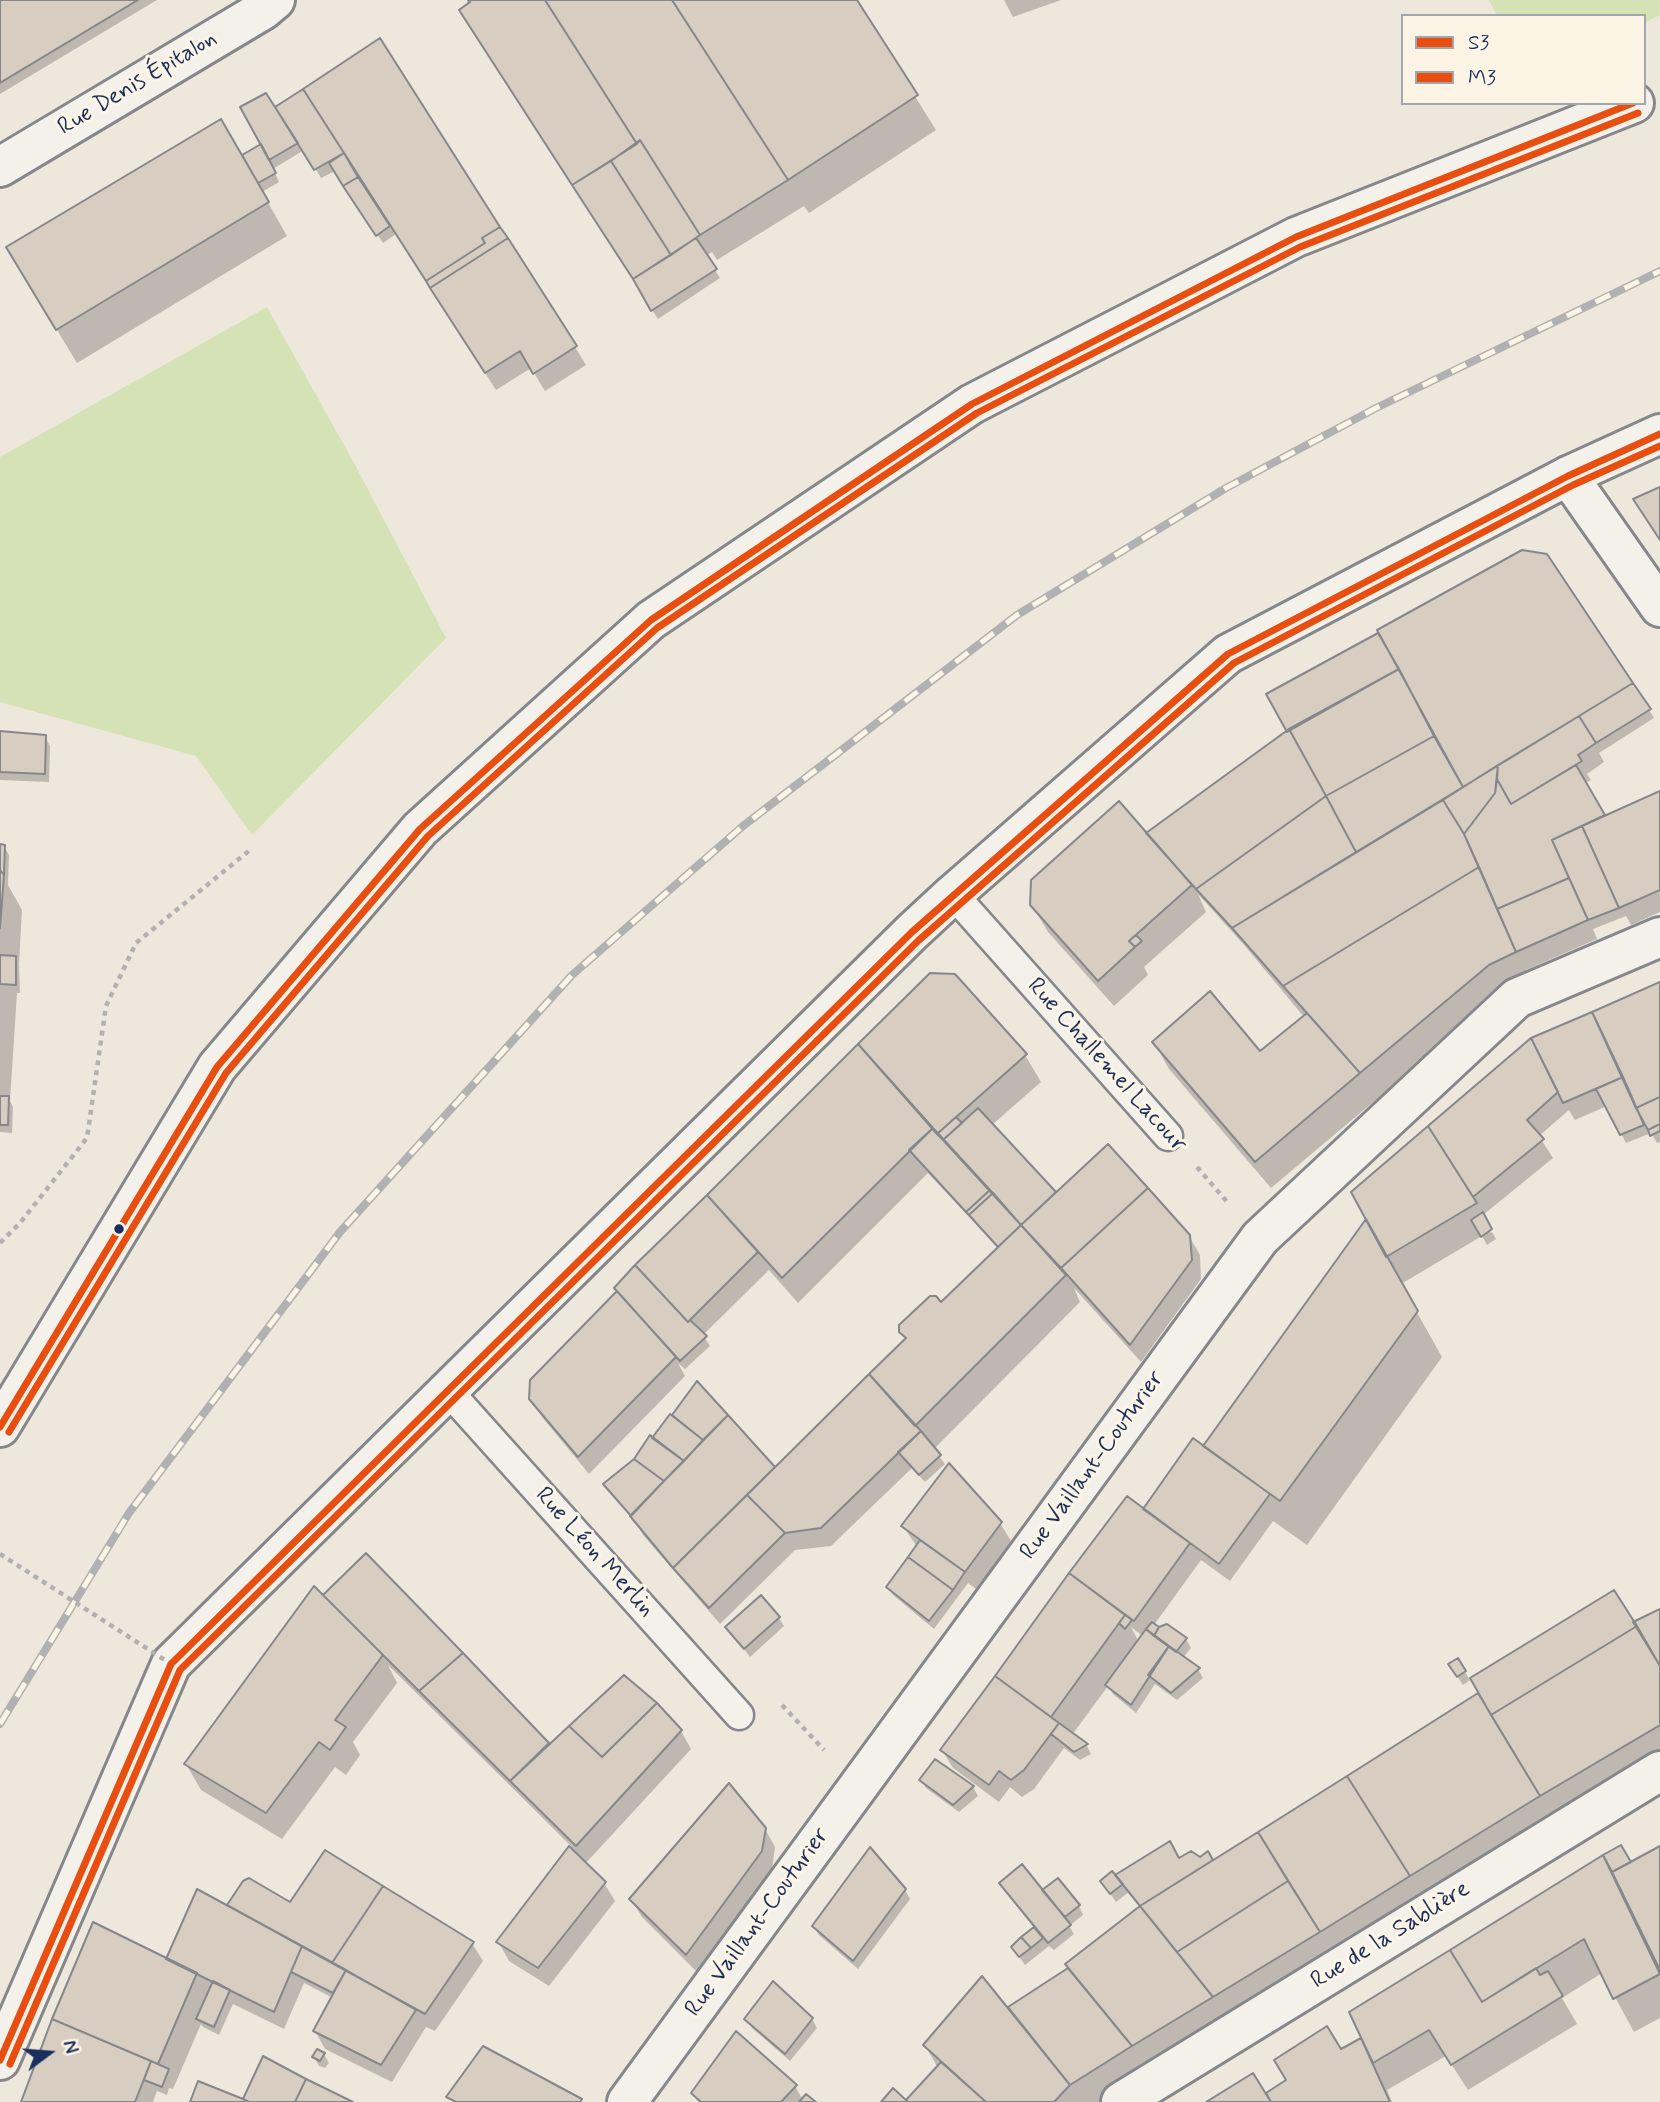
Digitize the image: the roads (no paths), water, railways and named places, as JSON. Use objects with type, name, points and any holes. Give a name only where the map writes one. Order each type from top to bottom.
[{"type":"main road","name":"Rue Denis Épitalon","points":[[0,167],[263,10],[275,0]]},
{"type":"main road","points":[[0,1427],[12,1388],[217,1067],[420,829],[651,620],[972,404],[1296,237],[1629,105]]},
{"type":"main road","points":[[0,2060],[171,1664],[953,894],[1228,654],[1568,476],[1660,434]]},
{"type":"main road","points":[[1568,476],[1660,607]]},
{"type":"main road","name":"Rue Vaillant-Couturier","points":[[627,2102],[1260,1238],[1517,998],[1660,937]]},
{"type":"main road","name":"Rue de la Sablière","points":[[1121,2102],[1660,1771]]},
{"type":"lane","name":"Rue Challemel Lacour","points":[[953,894],[1168,1136]]},
{"type":"lane","name":"Rue Léon Merlin","points":[[449,1392],[738,1715]]},
{"type":"railway","points":[[0,1724],[129,1513],[340,1232],[572,975],[743,826],[1017,615],[1226,488],[1376,408],[1660,271]]}]
